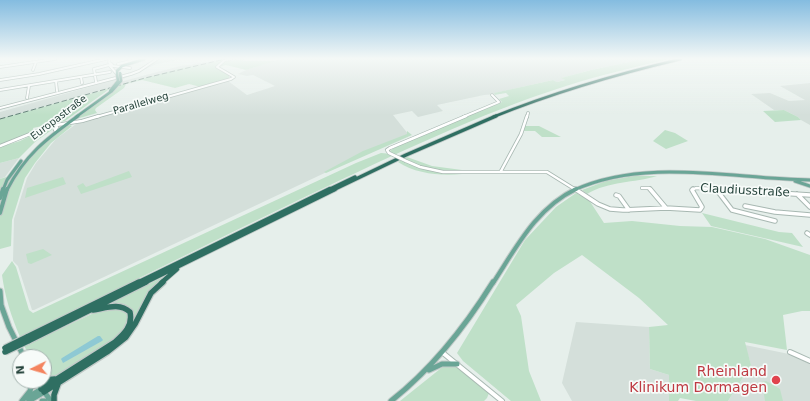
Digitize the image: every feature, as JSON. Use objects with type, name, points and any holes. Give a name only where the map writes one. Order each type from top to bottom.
[{"type":"highway","points":[[2,351],[326,191],[460,128],[519,104],[563,88],[598,78]]},
{"type":"highway","points":[[27,339],[91,310],[410,153],[502,113],[589,82],[606,78]]},
{"type":"highway","points":[[42,390],[107,352],[126,337],[135,324],[151,293],[180,266]]},
{"type":"highway","points":[[54,401],[55,390],[60,380],[115,342],[122,336],[131,324],[132,320],[130,312],[123,307],[112,306],[91,310]]},
{"type":"highway","points":[[52,380],[60,380]]},
{"type":"main road","points":[[111,91],[118,81],[118,78]]},
{"type":"main road","name":"Europastraße","points":[[0,198],[7,180],[20,162],[35,146],[55,130],[74,119],[111,91]]},
{"type":"main road","name":"Europastraße","points":[[0,213],[7,188],[23,162],[41,143],[111,91]]},
{"type":"main road","points":[[391,401],[424,373],[443,353],[468,320],[534,222],[554,202],[576,189],[604,180],[642,174],[677,174],[810,180]]},
{"type":"main road","points":[[786,180],[810,186]]},
{"type":"main road","points":[[0,291],[1,304],[9,327],[20,349]]},
{"type":"main road","points":[[424,373],[442,363],[457,364]]},
{"type":"main road","points":[[22,401],[31,389]]},
{"type":"main road","points":[[22,401],[42,390]]},
{"type":"main road","points":[[29,401],[42,390]]},
{"type":"main road","points":[[42,390],[50,401]]},
{"type":"street","points":[[0,80],[14,78]]},
{"type":"street","points":[[0,91],[77,78]]},
{"type":"street","points":[[81,78],[82,84]]},
{"type":"street","points":[[94,78],[96,82]]},
{"type":"street","points":[[0,108],[114,78]]},
{"type":"street","name":"Parallelweg","points":[[0,146],[50,126],[82,121],[232,78]]},
{"type":"street","points":[[56,81],[57,91]]},
{"type":"street","points":[[27,98],[29,86]]},
{"type":"street","name":"Claudiusstraße","points":[[492,95],[499,102],[387,150],[389,153],[420,167],[443,172],[547,172],[603,207],[616,210],[666,208],[700,210],[702,207],[692,188],[715,188],[810,195]]},
{"type":"street","points":[[501,171],[521,134],[528,112]]},
{"type":"street","points":[[74,119],[74,121],[82,121]]},
{"type":"street","points":[[50,126],[56,127],[55,130]]},
{"type":"street","points":[[799,180],[810,186]]},
{"type":"street","points":[[642,188],[651,188],[666,208]]},
{"type":"street","points":[[715,188],[732,210],[775,221]]},
{"type":"street","points":[[797,194],[809,206]]},
{"type":"street","points":[[616,195],[619,196],[629,210]]},
{"type":"street","points":[[745,206],[775,212],[810,215]]},
{"type":"street","points":[[790,352],[810,361]]},
{"type":"street","points":[[443,353],[502,401]]},
{"type":"shaded area","points":[[122,78],[126,78],[112,84],[136,78],[147,78],[0,119],[0,112]]},
{"type":"shaded area","points":[[258,78],[563,78],[565,80],[557,82],[553,80],[495,93],[496,94],[484,95],[437,105],[443,111],[418,117],[412,111],[393,115],[409,135],[384,145],[32,310],[18,266],[13,261],[14,219],[27,178],[36,163],[56,139],[76,124],[228,81],[247,95],[275,86]]},
{"type":"shaded area","points":[[810,83],[810,125],[784,110],[774,110],[751,94],[770,93],[789,101],[805,100],[780,86]]},
{"type":"shaded area","points":[[19,158],[5,177],[0,179],[0,163]]},
{"type":"shaded area","points":[[576,322],[649,327],[650,369],[669,375],[669,401],[572,401],[562,383]]},
{"type":"shaded area","name":"Rheinland Klinikum Dormagen","points":[[745,345],[789,354],[810,362],[810,401],[728,401],[751,365]]},
{"type":"green space","points":[[146,78],[229,78],[229,79],[201,87],[189,84],[175,88],[142,80],[126,84],[124,88],[96,108],[95,110],[97,113],[76,119],[120,85]]},
{"type":"green space","points":[[561,78],[595,78],[566,86],[501,109],[405,150],[201,247],[20,337],[9,306],[2,275],[12,261],[16,267],[29,310],[33,313],[356,163],[381,153],[393,154],[390,151],[394,148],[425,133],[502,102],[499,99],[509,96],[506,93],[494,95],[494,93],[553,80],[557,82],[565,80]]},
{"type":"green space","points":[[111,88],[65,121],[33,128],[34,131],[0,145],[0,119]]},
{"type":"green space","points":[[784,110],[801,120],[775,122],[763,111]]},
{"type":"green space","points":[[70,125],[72,126],[51,143],[25,178],[12,220],[11,246],[0,249],[0,179],[16,174],[36,150],[65,127]]},
{"type":"green space","points":[[525,126],[539,126],[561,137],[542,137],[535,131],[524,131]]},
{"type":"green space","points":[[46,128],[55,128],[35,142],[19,158],[0,163],[0,147],[20,141]]},
{"type":"green space","points":[[665,130],[675,133],[688,141],[666,149],[653,141]]},
{"type":"green space","points":[[407,131],[412,135],[326,173],[324,172],[363,151],[407,134]]},
{"type":"green space","points":[[407,157],[432,166],[462,170],[462,174],[446,175],[421,172],[398,162]]},
{"type":"green space","points":[[129,171],[132,177],[81,194],[77,186],[83,183],[86,187]]},
{"type":"green space","points":[[634,176],[657,176],[613,184],[587,194],[582,190],[606,181]]},
{"type":"green space","points":[[63,177],[66,184],[25,198],[27,188]]},
{"type":"green space","points":[[576,193],[589,200],[604,223],[632,221],[680,226],[712,227],[765,239],[810,255],[810,311],[783,315],[787,350],[745,342],[751,365],[728,401],[696,401],[680,398],[678,401],[669,401],[669,375],[650,369],[649,327],[668,325],[639,298],[582,255],[554,273],[516,305],[521,316],[529,371],[541,401],[511,401],[463,361],[457,353],[525,240],[556,207]]},
{"type":"green space","points":[[702,213],[779,232],[792,233],[803,247],[711,226]]},
{"type":"green space","points":[[43,249],[52,255],[31,264],[28,263],[26,254]]},
{"type":"green space","points":[[171,273],[147,296],[132,326],[133,315],[129,308],[101,307]]},
{"type":"green space","points":[[117,307],[129,313],[130,320],[121,335],[56,377],[52,377],[52,349],[26,349],[24,346],[98,311]]},
{"type":"green space","points":[[445,365],[455,366],[487,391],[489,393],[487,398],[484,401],[400,401]]},
{"type":"green space","points":[[766,381],[780,389],[783,401],[765,401],[762,382]]},
{"type":"water","points":[[100,336],[103,340],[102,341],[63,363],[62,358]]},
{"type":"railway","points":[[0,119],[146,78]]},
{"type":"place","name":"Rheinland Klinikum Dormagen","points":[[776,380]]}]
